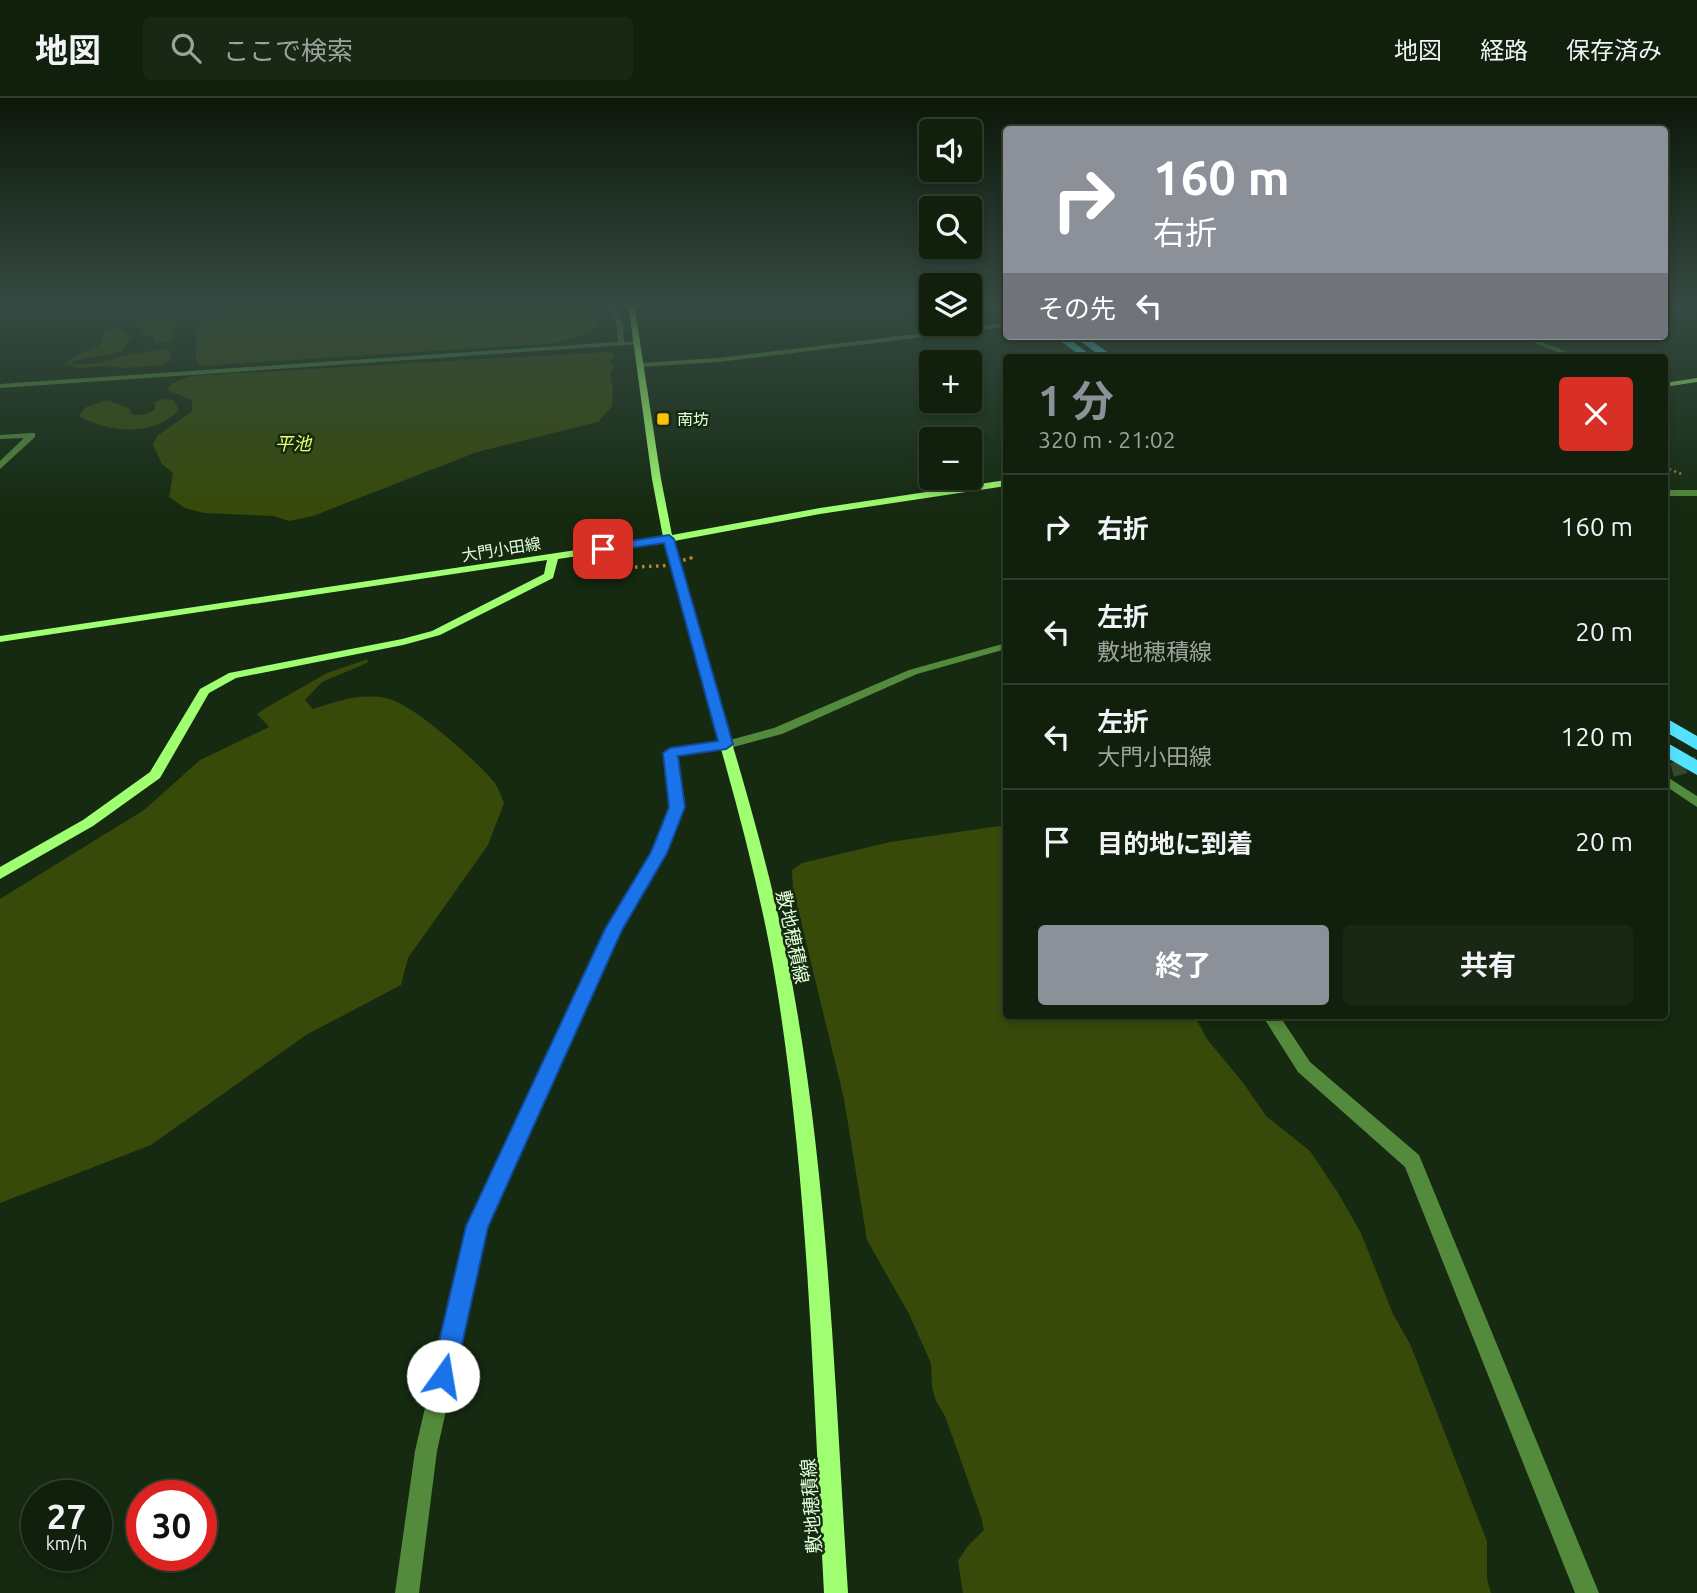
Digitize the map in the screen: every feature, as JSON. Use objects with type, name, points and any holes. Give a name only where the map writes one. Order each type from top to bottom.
[{"type":"highway","points":[[1668,726],[1697,744]]},
{"type":"highway","points":[[1668,750],[1697,769]]},
{"type":"main road","name":"敷地穂積線","points":[[642,373],[669,539],[758,862],[785,987],[810,1195],[836,1593]]},
{"type":"main road","points":[[1668,384],[1697,380]]},
{"type":"main road","name":"大門小田線","points":[[0,639],[669,539],[820,511],[1003,483]]},
{"type":"main road","points":[[0,874],[88,823],[155,775],[204,691],[233,675],[403,642],[436,633],[549,576],[553,556]]},
{"type":"street","points":[[0,386],[200,373]]},
{"type":"street","points":[[0,437],[32,435],[0,466]]},
{"type":"street","points":[[1668,494],[1697,493]]},
{"type":"street","points":[[407,1593],[426,1451],[477,1226],[614,929],[663,844],[677,807],[670,753],[726,744],[778,731],[913,672],[1003,647]]},
{"type":"street","points":[[1668,774],[1697,802]]},
{"type":"street","points":[[1273,1019],[1304,1067],[1412,1161],[1587,1593]]},
{"type":"path","points":[[635,567],[663,566],[691,558],[690,556]]},
{"type":"water","name":"平池","points":[[248,373],[611,373],[613,389],[612,406],[598,422],[477,452],[313,516],[289,521],[274,516],[204,513],[185,508],[169,497],[173,473],[162,464],[153,445],[157,436],[192,411],[192,400],[167,390],[172,383],[192,376]]},
{"type":"water","points":[[107,400],[128,408],[133,415],[143,415],[155,410],[155,402],[173,400],[179,410],[157,425],[144,428],[117,429],[79,416],[86,407]]},
{"type":"water","points":[[368,659],[367,663],[322,682],[305,700],[313,709],[358,697],[386,698],[397,702],[444,734],[474,761],[495,783],[504,803],[488,845],[408,958],[401,985],[306,1035],[151,1145],[0,1203],[0,899],[144,810],[200,760],[269,727],[257,714],[264,709],[327,673]]},
{"type":"water","points":[[1003,825],[1003,1019],[1196,1019],[1207,1039],[1266,1116],[1310,1151],[1361,1233],[1393,1314],[1410,1344],[1487,1541],[1487,1579],[1491,1593],[963,1593],[958,1561],[967,1547],[984,1530],[981,1517],[945,1416],[936,1401],[932,1387],[931,1363],[909,1314],[867,1240],[844,1099],[793,888],[792,870],[802,863],[890,842]]},
{"type":"tunnel","points":[[1672,770],[1697,763]]},
{"type":"place","name":"南坊","points":[[663,419]]},
{"type":"route","points":[[443,1376],[477,1226],[614,929],[659,853],[677,807],[670,753],[726,744],[669,539],[603,549]]}]
